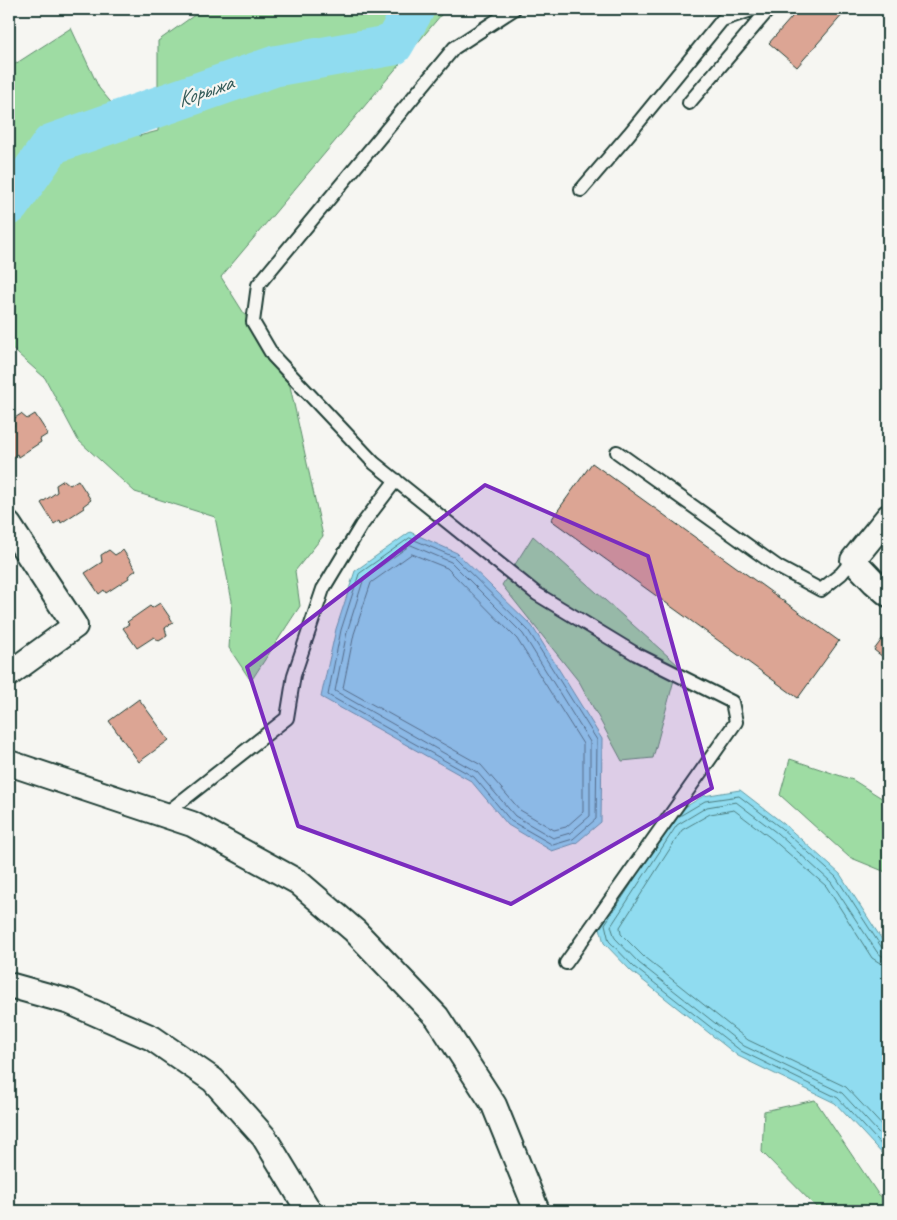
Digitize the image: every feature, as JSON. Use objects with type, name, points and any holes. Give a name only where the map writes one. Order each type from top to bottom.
[{"type":"street","points":[[888,517],[853,560],[888,594]]},
{"type":"street","points":[[9,526],[75,626],[9,674]]},
{"type":"street","points":[[9,763],[192,824],[298,882],[355,931],[437,1017],[494,1105],[537,1211]]},
{"type":"street","points":[[9,985],[70,1002],[152,1038],[213,1080],[264,1137],[309,1211]]},
{"type":"lane","points":[[514,9],[454,48],[258,285],[253,322],[273,356],[374,463],[537,594],[636,654],[732,702],[736,722],[566,964]]},
{"type":"lane","points":[[581,190],[722,20],[754,9]]},
{"type":"lane","points":[[688,103],[769,9]]},
{"type":"lane","points":[[617,452],[778,567],[821,590],[841,574],[853,560]]},
{"type":"lane","points":[[164,815],[287,718],[294,675],[323,589],[361,526],[396,480]]},
{"type":"highlighted area","points":[[485,485],[648,556],[712,788],[511,904],[298,826],[247,667]]},
{"type":"green space","points":[[203,9],[446,9],[221,277],[290,386],[323,536],[295,571],[300,606],[251,681],[229,648],[232,601],[215,517],[135,492],[78,440],[45,378],[9,346],[9,68],[71,28],[99,88],[139,136],[158,131],[158,41]]},
{"type":"green space","points":[[533,536],[678,665],[653,758],[622,761],[580,683],[502,585]]},
{"type":"green space","points":[[790,759],[853,780],[888,802],[888,873],[849,857],[780,795]]},
{"type":"green space","points":[[815,1100],[878,1194],[888,1202],[888,1211],[820,1211],[762,1152],[764,1111]]},
{"type":"water","points":[[410,532],[457,553],[532,626],[602,739],[601,822],[576,843],[552,851],[508,825],[471,781],[321,697],[336,629],[355,571]]},
{"type":"water","points":[[740,790],[784,824],[840,874],[888,949],[888,1160],[835,1103],[738,1056],[631,971],[604,943],[599,924],[669,817],[703,796]]},
{"type":"building","points":[[799,9],[839,9],[844,13],[797,67],[769,43]]},
{"type":"building","points":[[21,414],[27,419],[35,414],[48,434],[40,439],[41,442],[18,457],[17,454],[11,458],[9,455],[9,430],[14,426],[13,419]]},
{"type":"building","points":[[592,463],[839,641],[798,698],[551,520]]},
{"type":"building","points":[[64,480],[70,485],[78,480],[91,500],[83,506],[84,508],[61,523],[60,520],[54,524],[41,503],[57,492],[56,485]]},
{"type":"building","points":[[109,550],[115,555],[123,550],[136,570],[128,576],[129,578],[106,593],[104,590],[99,594],[85,573],[102,562],[101,555]]},
{"type":"building","points":[[160,603],[173,622],[165,628],[167,636],[159,641],[154,637],[137,648],[123,628],[129,624],[127,622],[150,606],[152,608]]},
{"type":"building","points":[[888,631],[888,661],[874,650]]},
{"type":"building","points":[[139,699],[169,740],[139,762],[109,721]]},
{"type":"waterway","name":"Корыжа","points":[[9,205],[52,144],[275,66],[393,45],[414,9]]}]
